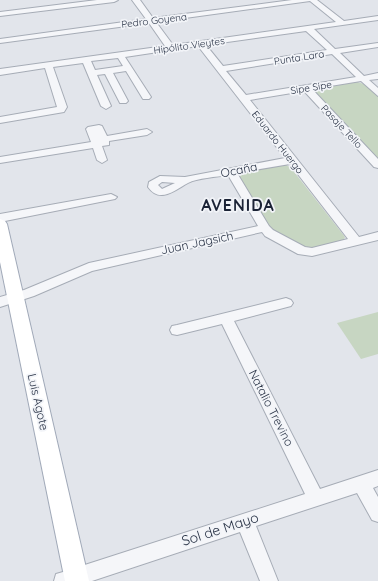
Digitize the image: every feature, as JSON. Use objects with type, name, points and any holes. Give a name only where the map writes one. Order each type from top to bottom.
[{"type":"main road","name":"Luis Agote","points":[[1,233],[7,300],[72,580]]},
{"type":"street","points":[[0,14],[114,0]]},
{"type":"street","points":[[136,0],[170,48]]},
{"type":"street","name":"Pedro Goyena","points":[[0,41],[308,0]]},
{"type":"street","points":[[313,0],[342,23]]},
{"type":"street","name":"Hipólito Vieytes","points":[[0,72],[378,18]]},
{"type":"street","points":[[308,28],[378,93]]},
{"type":"street","name":"Eduardo Huergo","points":[[200,44],[356,241]]},
{"type":"street","name":"Punta Lara","points":[[221,69],[378,45]]},
{"type":"street","points":[[120,55],[146,97]]},
{"type":"street","points":[[86,60],[106,106]]},
{"type":"street","points":[[0,120],[61,110],[62,107],[48,65]]},
{"type":"street","points":[[91,73],[128,68]]},
{"type":"street","points":[[108,71],[123,101]]},
{"type":"street","name":"Sipe Sipe","points":[[244,98],[378,76]]},
{"type":"street","name":"Pasaje Tello","points":[[306,88],[378,164]]},
{"type":"street","points":[[0,160],[147,132]]},
{"type":"street","points":[[100,142],[102,160]]},
{"type":"street","name":"Ocaña","points":[[185,180],[293,160]]},
{"type":"street","points":[[232,172],[269,233],[307,252],[378,236]]},
{"type":"street","points":[[0,218],[111,197]]},
{"type":"street","name":"Juan Jagsich","points":[[7,300],[89,267],[265,228]]},
{"type":"street","points":[[177,330],[286,303]]},
{"type":"street","name":"Natalio Trevino","points":[[226,318],[316,498]]},
{"type":"street","name":"Sol de Mayo","points":[[72,580],[245,521],[378,478]]},
{"type":"street","points":[[361,483],[378,514]]},
{"type":"street","points":[[245,521],[269,581]]},
{"type":"green space","points":[[357,82],[367,85],[378,95],[378,161],[311,90]]},
{"type":"green space","points":[[286,165],[291,168],[345,237],[343,241],[306,249],[265,228],[236,178],[240,173]]},
{"type":"green space","points":[[378,312],[378,354],[361,359],[337,323]]},
{"type":"district","name":"AVENIDA","points":[[238,205]]}]
